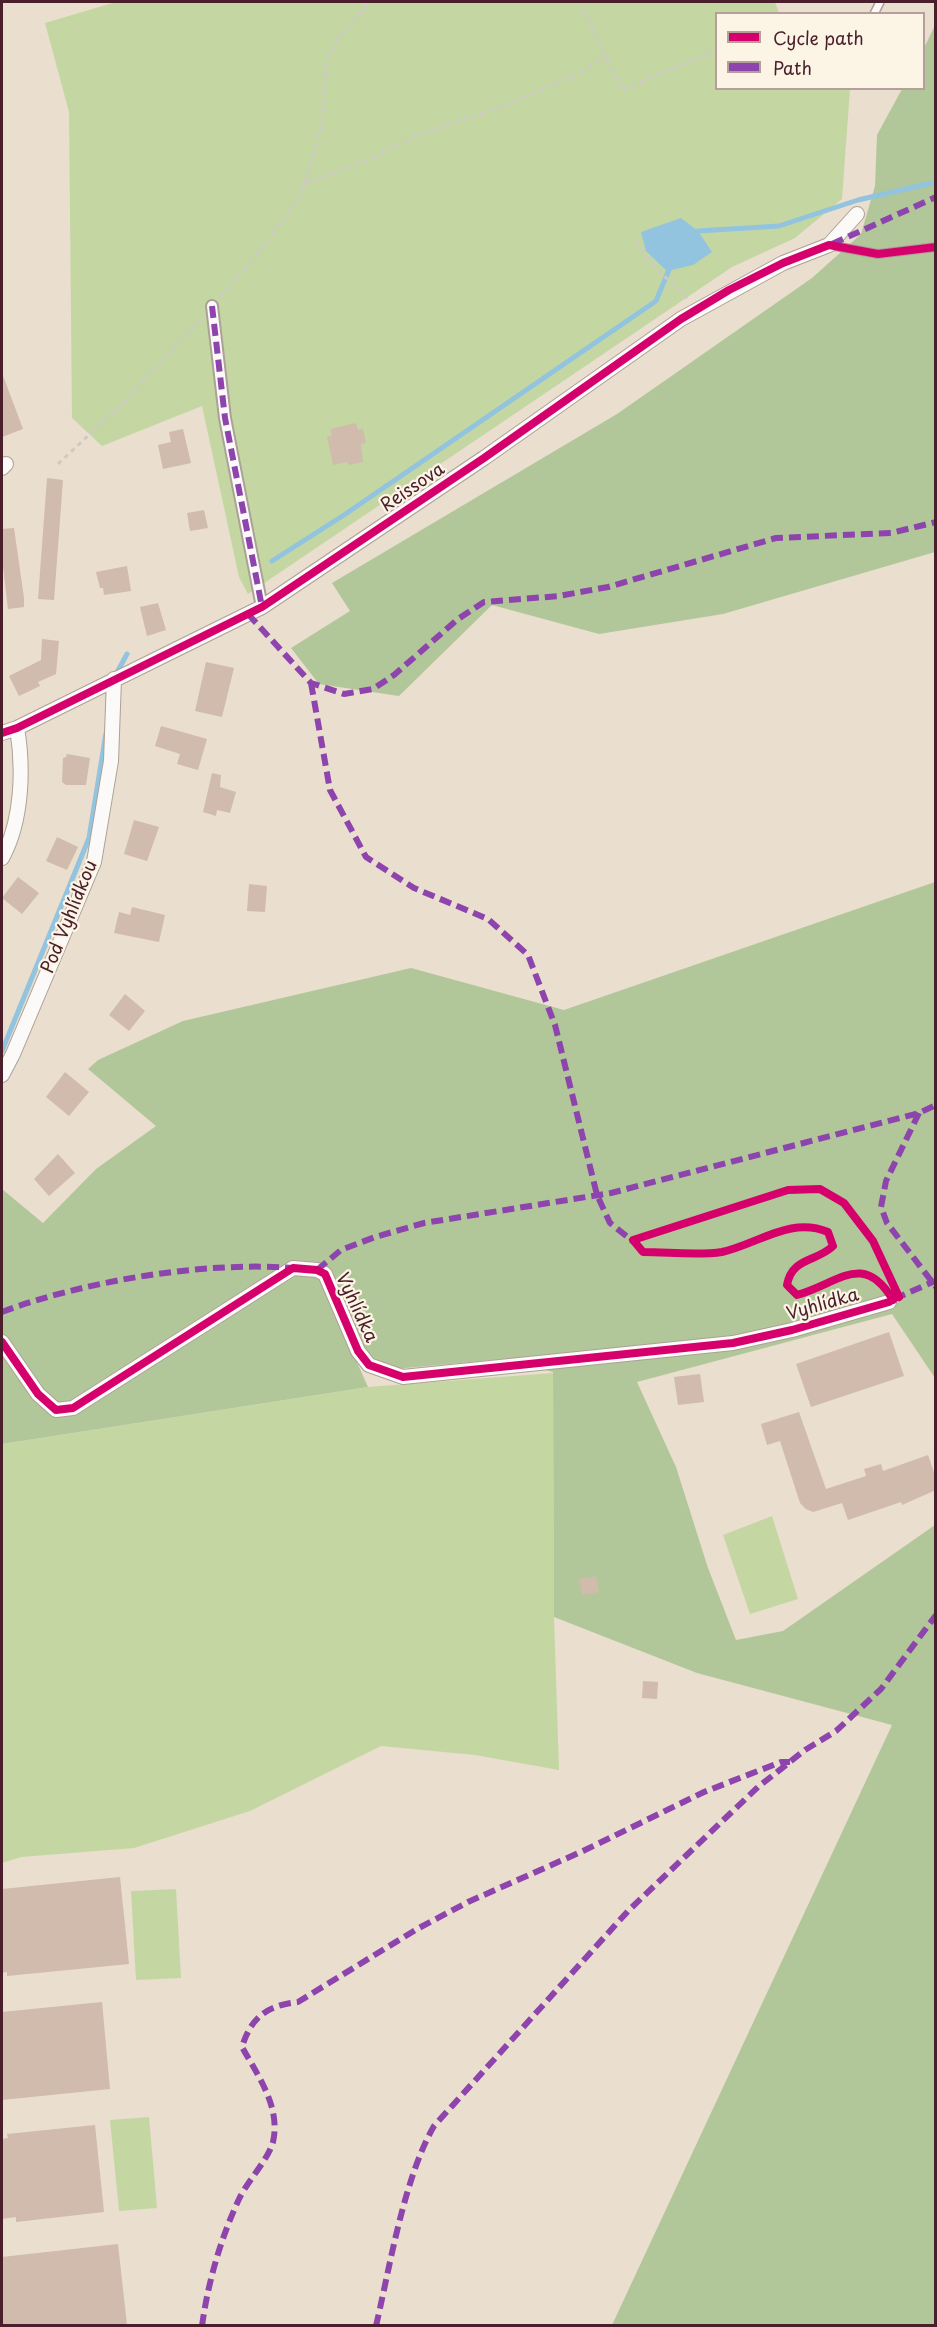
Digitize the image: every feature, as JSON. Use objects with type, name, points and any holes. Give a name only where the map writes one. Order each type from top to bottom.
[{"type":"street","name":"Reissova","points":[[2,733],[17,728],[262,607],[484,458],[697,309],[783,263],[829,245],[857,214]]},
{"type":"street","points":[[212,306],[225,418],[262,607]]},
{"type":"street","name":"Pod Vyhlídkou","points":[[2,1075],[94,862],[111,761],[114,679]]},
{"type":"street","points":[[2,858],[12,840],[21,770],[22,759],[17,728]]},
{"type":"street","name":"Vyhlídka","points":[[2,1342],[38,1394],[56,1410],[74,1408],[293,1268],[316,1270],[325,1274],[358,1351],[369,1365],[403,1377],[733,1343],[792,1330],[889,1302]]},
{"type":"lane","points":[[829,245],[878,254],[936,248]]},
{"type":"path","points":[[58,464],[125,401],[212,306],[259,252],[302,195],[322,126],[326,63],[336,41],[370,2]]},
{"type":"path","points":[[579,2],[622,90],[715,51]]},
{"type":"path","points":[[305,184],[372,158],[417,135],[502,106],[578,74],[606,57]]},
{"type":"path","points":[[637,242],[650,262],[697,309]]},
{"type":"green space","points":[[116,2],[775,2],[779,12],[715,12],[715,90],[850,90],[842,199],[795,238],[732,267],[248,594],[239,577],[202,406],[102,446],[72,418],[69,112],[45,23]]},
{"type":"green space","points":[[935,25],[935,552],[723,614],[599,634],[492,605],[399,696],[319,684],[291,648],[350,611],[332,583],[617,414],[812,278],[861,234],[875,186],[877,135],[901,90],[925,90],[925,46]]},
{"type":"green space","points":[[935,882],[935,1378],[892,1314],[637,1382],[676,1467],[708,1568],[736,1640],[783,1631],[935,1525],[935,2325],[612,2325],[892,1725],[697,1673],[554,1617],[553,1372],[503,1359],[384,1370],[372,1360],[331,1304],[368,1387],[2,1444],[2,1189],[43,1223],[96,1169],[156,1126],[88,1069],[98,1060],[183,1021],[411,968],[564,1010]]},
{"type":"green space","points":[[553,1373],[554,1617],[559,1770],[475,1755],[381,1746],[250,1811],[134,1848],[21,1857],[2,1863],[2,1444],[368,1387]]},
{"type":"green space","points":[[772,1516],[798,1599],[750,1614],[723,1535]]},
{"type":"green space","points":[[176,1889],[181,1978],[136,1980],[131,1891]]},
{"type":"green space","points":[[149,2117],[157,2208],[119,2211],[110,2120]]},
{"type":"water","points":[[681,218],[698,231],[712,252],[693,265],[667,271],[646,251],[641,232]]},
{"type":"building","points":[[2,373],[23,429],[2,437]]},
{"type":"building","points":[[356,423],[358,430],[363,429],[366,443],[361,444],[363,462],[333,465],[327,436],[332,436],[330,429]]},
{"type":"building","points":[[183,429],[191,463],[163,469],[158,445],[171,442],[169,432]]},
{"type":"building","points":[[47,478],[63,480],[54,600],[38,599]]},
{"type":"building","points":[[204,510],[208,528],[190,531],[187,513]]},
{"type":"building","points":[[14,528],[24,607],[8,609],[2,558],[2,529]]},
{"type":"building","points":[[127,566],[131,591],[104,595],[96,572]]},
{"type":"building","points":[[158,603],[166,630],[147,636],[140,607]]},
{"type":"building","points":[[42,639],[59,641],[56,674],[38,682],[40,686],[19,696],[9,676],[41,660]]},
{"type":"building","points":[[206,662],[234,668],[222,717],[195,711]]},
{"type":"building","points":[[161,726],[207,739],[198,770],[177,764],[180,754],[155,746]]},
{"type":"building","points":[[67,754],[90,758],[86,785],[66,785],[62,782],[63,758]]},
{"type":"building","points":[[212,773],[221,775],[220,787],[236,792],[230,813],[217,810],[216,816],[203,812]]},
{"type":"building","points":[[134,820],[159,827],[147,861],[124,854]]},
{"type":"building","points":[[57,837],[78,847],[67,870],[46,861]]},
{"type":"building","points":[[18,877],[39,893],[22,914],[2,898]]},
{"type":"building","points":[[249,884],[267,886],[265,912],[247,911]]},
{"type":"building","points":[[132,907],[165,915],[159,942],[114,933],[119,912],[130,915]]},
{"type":"building","points":[[125,994],[145,1011],[129,1031],[109,1015]]},
{"type":"building","points":[[65,1072],[89,1092],[69,1116],[46,1097]]},
{"type":"building","points":[[58,1154],[75,1173],[49,1196],[34,1179]]},
{"type":"building","points":[[889,1332],[904,1376],[811,1407],[796,1364]]},
{"type":"building","points":[[700,1374],[704,1402],[678,1405],[674,1377]]},
{"type":"building","points":[[799,1412],[826,1489],[866,1476],[864,1469],[881,1464],[883,1471],[928,1455],[936,1478],[936,1490],[902,1505],[901,1502],[848,1520],[842,1503],[813,1512],[806,1509],[800,1503],[780,1441],[767,1445],[761,1424]]},
{"type":"building","points":[[596,1576],[599,1592],[582,1595],[579,1579]]},
{"type":"building","points":[[643,1681],[658,1682],[657,1699],[642,1698]]},
{"type":"building","points":[[120,1877],[129,1964],[7,1976],[7,1972],[2,1973],[2,1889]]},
{"type":"building","points":[[102,2002],[110,2089],[2,2100],[2,2012]]},
{"type":"building","points":[[95,2125],[104,2212],[16,2222],[16,2217],[2,2219],[2,2139],[8,2138],[7,2134]]},
{"type":"building","points":[[118,2244],[127,2325],[2,2325],[2,2257]]},
{"type":"waterway","points":[[694,237],[698,231],[779,226],[858,200],[936,182]]},
{"type":"waterway","points":[[272,561],[344,515],[656,301],[671,265]]},
{"type":"waterway","points":[[115,676],[127,654]]},
{"type":"waterway","points":[[2,1051],[89,838],[106,733]]},
{"type":"marked path","points":[[832,244],[936,197]]},
{"type":"marked path","points":[[212,306],[225,418],[262,607]]},
{"type":"marked path","points":[[248,614],[311,683],[344,694],[373,689],[394,675],[458,619],[484,602],[559,596],[608,587],[776,538],[891,533],[936,522]]},
{"type":"marked path","points":[[311,683],[330,790],[366,857],[414,888],[488,919],[528,955],[555,1025],[597,1195],[610,1223],[635,1243]]},
{"type":"marked path","points":[[317,1270],[341,1250],[375,1237],[424,1223],[611,1193],[919,1113],[936,1105]]},
{"type":"marked path","points":[[919,1113],[886,1181],[881,1207],[887,1223],[936,1287]]},
{"type":"marked path","points":[[2,1312],[70,1291],[145,1276],[222,1268],[293,1268]]},
{"type":"marked path","points":[[894,1299],[935,1281]]},
{"type":"marked path","points":[[376,2326],[406,2196],[423,2147],[434,2126],[628,1911],[758,1787],[805,1750],[836,1731],[881,1689],[936,1615]]},
{"type":"marked path","points":[[202,2326],[212,2276],[227,2228],[240,2197],[273,2142],[275,2129],[271,2104],[242,2047],[250,2028],[262,2014],[278,2006],[298,2002],[417,1929],[468,1902],[583,1851],[704,1792],[781,1762],[790,1762]]},
{"type":"cycle path","points":[[2,733],[17,728],[262,607],[484,458],[681,319],[729,290],[783,263],[829,245],[878,254],[936,247]]},
{"type":"cycle path","points":[[893,1300],[882,1285],[871,1277],[860,1274],[849,1275],[797,1295],[787,1285],[794,1269],[833,1246],[828,1232],[814,1228],[788,1229],[735,1248],[712,1253],[643,1252],[633,1240],[788,1190],[820,1189],[844,1203],[873,1241],[899,1297]]},
{"type":"cycle path","points":[[2,1342],[38,1394],[56,1410],[73,1408],[293,1268],[317,1270],[325,1274],[358,1351],[369,1365],[403,1377],[733,1343],[792,1330],[889,1302]]}]
